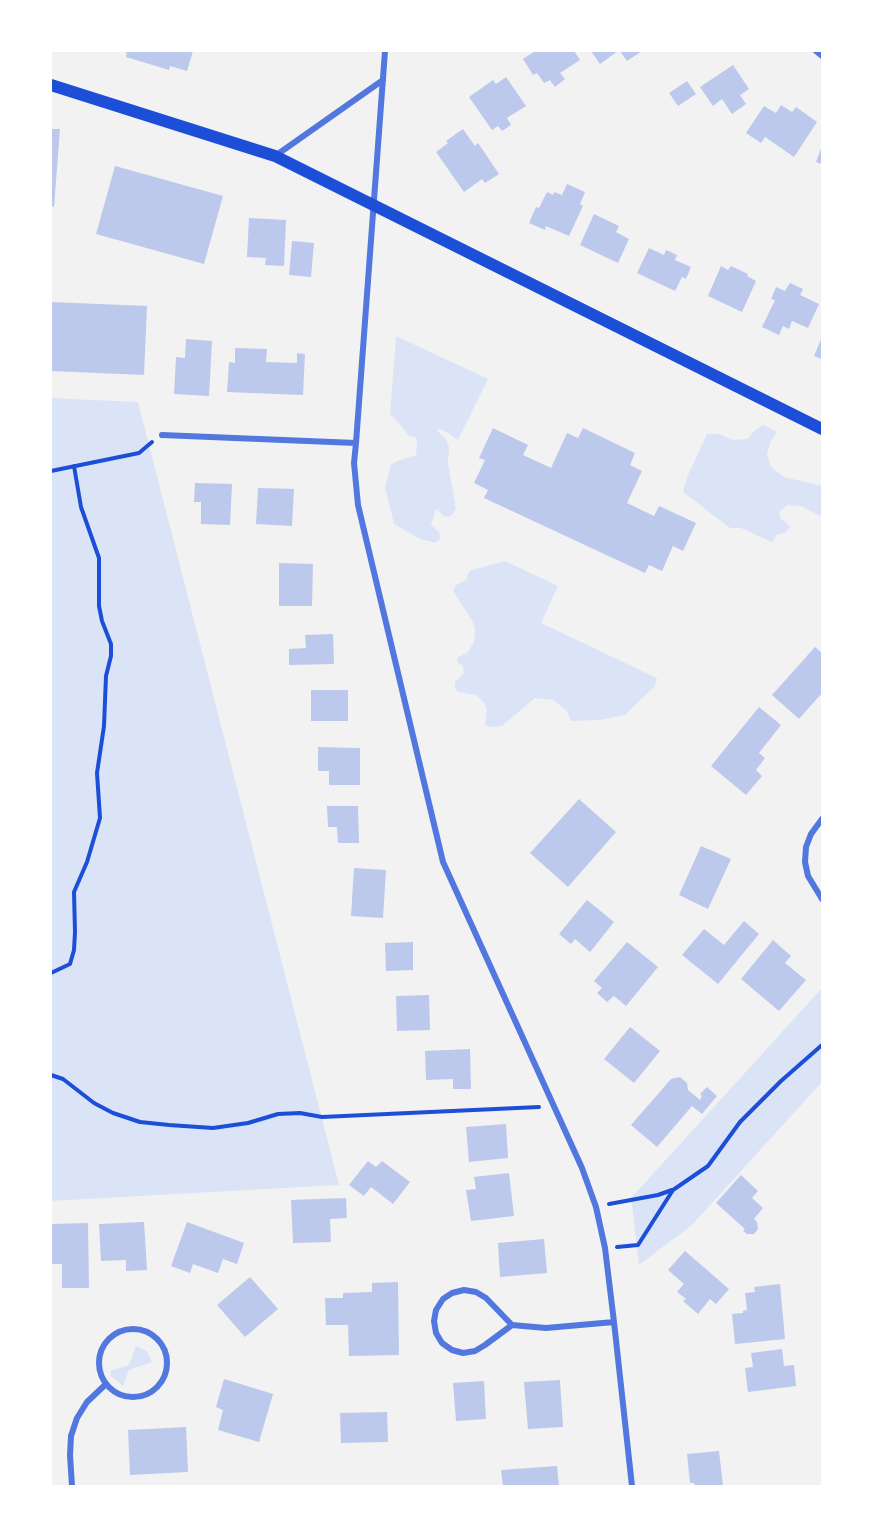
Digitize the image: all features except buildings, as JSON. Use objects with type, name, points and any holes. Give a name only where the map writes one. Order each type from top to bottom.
[{"type":"main road","points":[[51,85],[275,156],[822,429]]},
{"type":"street","points":[[385,51],[356,443],[355,484],[362,525],[443,862],[582,1168],[596,1207],[605,1248],[632,1486]]},
{"type":"street","points":[[816,51],[822,56]]},
{"type":"street","points":[[275,156],[383,80]]},
{"type":"street","points":[[162,435],[356,443]]},
{"type":"street","points":[[822,819],[811,834],[806,848],[805,862],[808,876],[822,899]]},
{"type":"street","points":[[512,1325],[475,1351],[463,1353],[452,1350],[442,1343],[436,1333],[434,1321],[436,1310],[443,1299],[452,1293],[464,1290],[476,1292],[486,1298],[512,1325],[546,1328],[614,1322]]},
{"type":"street","points":[[137,1329],[148,1332],[164,1348],[167,1370],[155,1389],[146,1395],[124,1396],[114,1391],[106,1383],[100,1373],[101,1351],[115,1334],[137,1329]]},
{"type":"street","points":[[72,1486],[71,1436],[77,1418],[87,1401],[106,1383]]},
{"type":"path","points":[[51,471],[74,465],[114,460],[139,453],[162,435]]},
{"type":"path","points":[[51,974],[70,964],[75,933],[74,892],[87,862],[100,818],[97,773],[104,726],[106,676],[111,657],[111,644],[99,606],[99,558],[81,507],[74,465]]},
{"type":"path","points":[[596,1207],[673,1190],[708,1166],[740,1122],[781,1081],[822,1046]]},
{"type":"path","points":[[51,1070],[53,1076],[63,1079],[94,1103],[113,1113],[140,1122],[213,1128],[248,1123],[278,1114],[300,1113],[322,1117],[553,1106]]},
{"type":"path","points":[[605,1248],[638,1245],[673,1190]]},
{"type":"shaded area","points":[[396,336],[488,379],[458,440],[443,430],[436,429],[446,439],[449,447],[448,463],[456,509],[451,516],[445,517],[436,509],[431,525],[439,532],[440,539],[436,543],[420,539],[394,524],[385,487],[391,465],[416,455],[417,445],[416,437],[409,436],[390,414]]},
{"type":"shaded area","points":[[51,398],[138,402],[339,1185],[51,1201]]},
{"type":"shaded area","points":[[763,425],[777,432],[770,443],[767,454],[771,467],[784,477],[822,486],[822,517],[801,506],[787,505],[779,512],[781,519],[790,527],[786,532],[777,535],[772,542],[741,528],[730,528],[683,492],[687,477],[707,434],[719,434],[733,440],[747,439]]},
{"type":"shaded area","points":[[505,561],[558,586],[541,623],[657,678],[655,686],[625,715],[600,720],[571,721],[567,711],[553,700],[535,698],[502,726],[485,725],[487,709],[484,703],[476,695],[458,692],[455,688],[455,682],[464,673],[463,666],[458,663],[457,658],[468,652],[474,642],[475,630],[473,622],[453,591],[455,586],[467,579],[468,573],[472,570]]},
{"type":"shaded area","points":[[822,988],[822,1082],[692,1225],[639,1265],[631,1198]]},
{"type":"shaded area","points":[[136,1346],[147,1351],[152,1362],[129,1370],[123,1386],[111,1376],[110,1371],[129,1365]]}]
